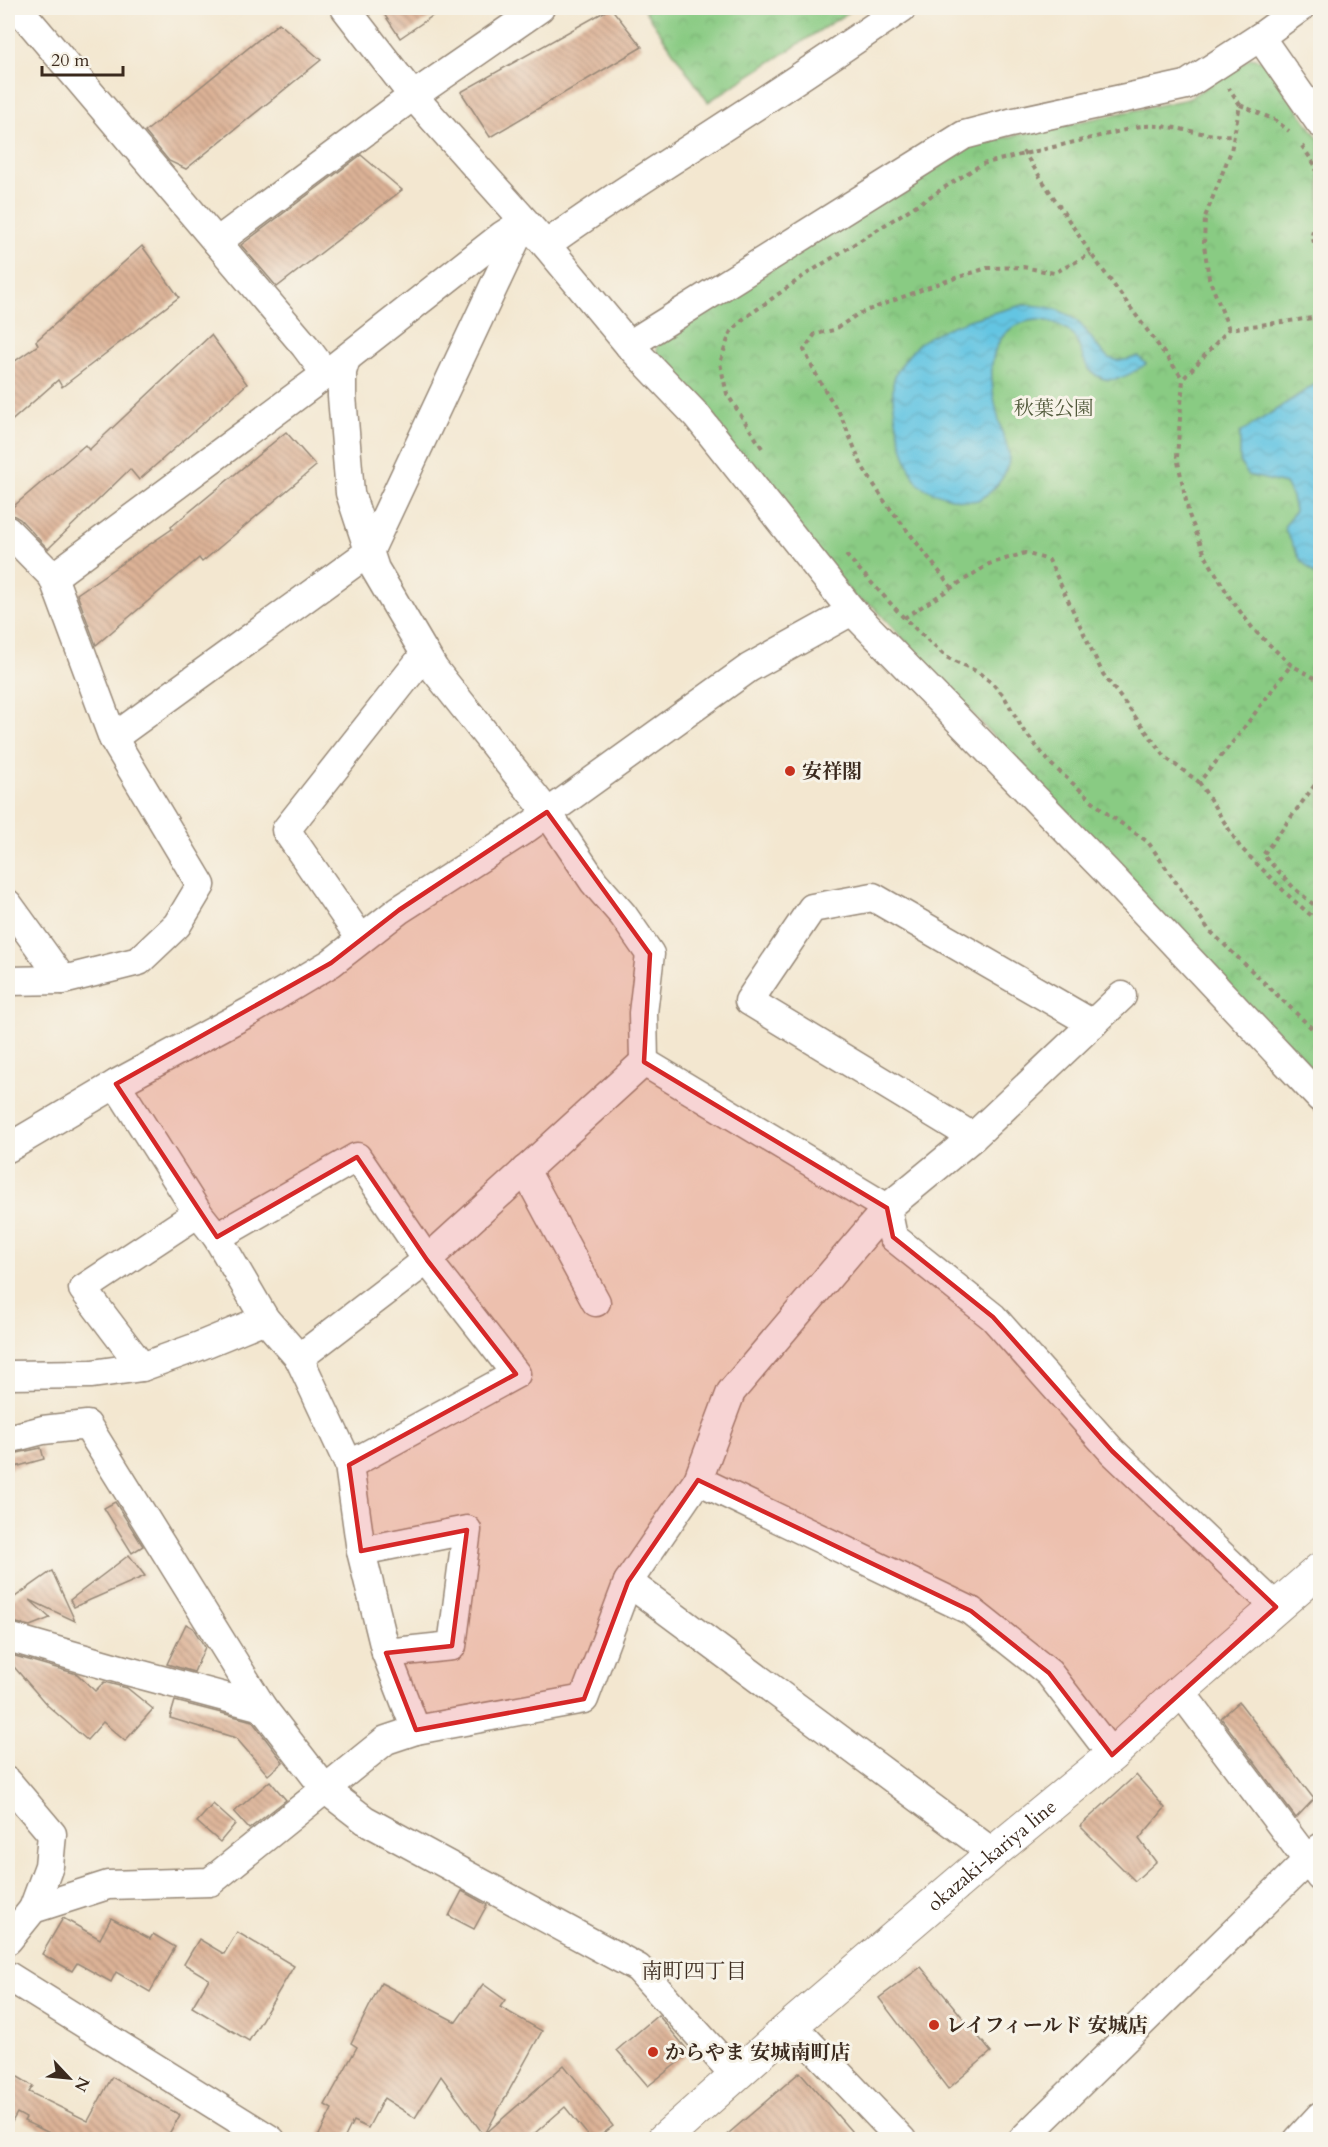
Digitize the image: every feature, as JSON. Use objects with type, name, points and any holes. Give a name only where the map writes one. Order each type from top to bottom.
[{"type":"main road","name":"okazaki-kariya line","points":[[663,2139],[993,1853],[1112,1755],[1180,1690],[1320,1569]]},
{"type":"street","points":[[18,8],[217,242],[342,372],[350,493],[375,569],[434,669],[548,812],[594,882],[623,915],[650,954],[643,1013],[644,1062],[427,1260],[299,1358]]},
{"type":"street","points":[[345,8],[413,96],[546,245],[629,345],[697,416],[852,611],[1106,871],[1320,1098]]},
{"type":"street","points":[[217,242],[413,96],[540,8]]},
{"type":"street","points":[[546,245],[597,208],[727,125],[898,8]]},
{"type":"street","points":[[629,345],[964,135],[1186,85],[1300,8]]},
{"type":"street","points":[[1260,37],[1320,123]]},
{"type":"street","points":[[53,577],[336,367],[524,222]]},
{"type":"street","points":[[112,738],[369,552],[524,222]]},
{"type":"street","points":[[8,531],[53,577],[112,738],[201,885],[177,925],[139,961],[63,980],[8,981]]},
{"type":"street","points":[[8,1148],[116,1084],[259,1006],[331,963],[399,910],[526,828],[748,668],[852,611]]},
{"type":"street","points":[[361,939],[286,830],[425,654]]},
{"type":"street","points":[[973,1137],[749,1001],[812,908],[873,897],[1093,1024]]},
{"type":"street","points":[[8,904],[63,980]]},
{"type":"street","points":[[33,1909],[108,1885],[210,1882],[386,1740],[416,1730],[584,1699],[628,1582],[698,1480],[731,1392],[887,1208],[973,1137],[1122,996]]},
{"type":"street","points":[[644,1062],[887,1208],[893,1237],[993,1317],[1112,1451],[1276,1607]]},
{"type":"street","points":[[116,1084],[198,1213],[217,1237],[265,1319],[299,1358],[349,1465],[361,1551],[386,1653],[416,1730]]},
{"type":"street","points":[[217,1237],[357,1156],[427,1260],[516,1374],[349,1465]]},
{"type":"street","points":[[525,1170],[596,1302]]},
{"type":"street","points":[[142,1367],[83,1289],[198,1213]]},
{"type":"street","points":[[8,1375],[92,1374],[142,1367],[265,1319]]},
{"type":"street","points":[[8,1438],[43,1430],[87,1425],[262,1707],[326,1790],[364,1820],[638,1968],[735,2075]]},
{"type":"street","points":[[698,1480],[971,1611],[1049,1673],[1112,1755]]},
{"type":"street","points":[[361,1551],[467,1530],[452,1646],[386,1653]]},
{"type":"street","points":[[628,1582],[993,1853]]},
{"type":"street","points":[[8,1637],[262,1707]]},
{"type":"street","points":[[1022,2139],[1316,1862],[1180,1690]]},
{"type":"street","points":[[8,1782],[52,1834],[49,1866],[33,1909],[8,1940]]},
{"type":"street","points":[[8,1976],[271,2139]]},
{"type":"street","points":[[792,2025],[902,2139]]},
{"type":"street","points":[[1298,2139],[1320,2116]]},
{"type":"path","points":[[1216,66],[1240,105],[1275,120],[1293,134]]},
{"type":"path","points":[[1229,329],[1209,278],[1204,245],[1205,217],[1231,151],[1240,105]]},
{"type":"path","points":[[1010,123],[1024,153],[1091,254],[1183,379]]},
{"type":"path","points":[[764,452],[727,394],[720,363],[730,333],[742,320],[805,275],[910,207],[982,164],[1140,126],[1163,125],[1216,136],[1233,135]]},
{"type":"path","points":[[1299,141],[1315,165],[1320,183]]},
{"type":"path","points":[[1320,195],[1312,235],[1320,265]]},
{"type":"path","points":[[952,588],[885,502],[868,475],[841,416],[804,350],[815,334],[834,330],[858,314],[937,284],[987,268],[1023,267],[1054,273],[1091,254]]},
{"type":"path","points":[[1320,317],[1229,329],[1183,379],[1177,458],[1189,515],[1205,555],[1230,598],[1254,630],[1291,665],[1320,681]]},
{"type":"path","points":[[845,553],[904,618],[946,657],[978,672],[992,683],[1004,696],[1023,730],[1052,765],[1105,812],[1148,842],[1209,930],[1320,1036]]},
{"type":"path","points":[[879,638],[904,618],[989,564],[1025,553],[1049,560],[1103,674],[1166,758],[1199,782],[1240,847],[1292,899],[1320,923]]},
{"type":"path","points":[[1199,782],[1237,737],[1291,665]]},
{"type":"path","points":[[1320,778],[1263,855],[1294,889],[1320,910]]},
{"type":"highlighted area","points":[[547,812],[650,954],[644,1062],[887,1208],[893,1237],[993,1317],[1112,1451],[1276,1607],[1112,1755],[1049,1673],[971,1611],[698,1480],[628,1582],[584,1699],[416,1730],[386,1653],[452,1646],[467,1530],[361,1551],[349,1465],[516,1374],[427,1260],[357,1157],[217,1237],[116,1084],[331,963],[399,910]]},
{"type":"green space","points":[[643,8],[855,8],[708,102]]},
{"type":"green space","name":"秋葉公園","points":[[1250,58],[1264,61],[1320,141],[1320,1085],[873,606],[855,598],[657,353],[656,342],[969,145],[1188,99]]},
{"type":"water","points":[[1023,305],[1046,307],[1067,314],[1080,324],[1109,358],[1126,360],[1138,356],[1146,364],[1116,379],[1101,378],[1087,366],[1077,341],[1067,330],[1045,320],[1022,323],[1008,331],[999,342],[992,371],[995,403],[1009,455],[1003,477],[989,493],[975,501],[954,499],[924,488],[915,479],[909,467],[899,435],[893,402],[896,375],[914,349],[931,336],[970,320]]},
{"type":"water","points":[[1320,381],[1320,580],[1300,559],[1284,527],[1295,511],[1292,497],[1285,484],[1248,475],[1240,461],[1240,433]]},
{"type":"building","points":[[380,8],[444,8],[400,38]]},
{"type":"building","points":[[611,8],[642,47],[490,137],[461,92]]},
{"type":"building","points":[[279,23],[321,60],[186,169],[169,161],[145,132]]},
{"type":"building","points":[[361,155],[402,190],[277,287],[241,245]]},
{"type":"building","points":[[142,246],[179,297],[62,387],[58,380],[8,424],[8,366],[38,345],[36,341]]},
{"type":"building","points":[[211,335],[247,384],[139,480],[130,469],[48,549],[20,519],[8,515],[8,511],[85,445],[89,450]]},
{"type":"building","points":[[286,432],[316,466],[202,562],[199,558],[96,645],[77,594],[172,529],[171,527]]},
{"type":"building","points":[[41,1448],[44,1459],[8,1469],[8,1455]]},
{"type":"building","points":[[115,1502],[143,1546],[132,1553],[104,1508]]},
{"type":"building","points":[[129,1555],[145,1576],[74,1607],[70,1600]]},
{"type":"building","points":[[52,1571],[75,1621],[30,1600],[50,1618],[30,1626],[8,1621],[8,1602]]},
{"type":"building","points":[[186,1624],[193,1628],[205,1647],[194,1672],[167,1664]]},
{"type":"building","points":[[8,1654],[77,1674],[95,1691],[104,1682],[127,1688],[153,1709],[125,1741],[103,1722],[87,1740],[47,1705],[8,1660]]},
{"type":"building","points":[[175,1701],[252,1721],[283,1762],[268,1775],[236,1738],[170,1718]]},
{"type":"building","points":[[1239,1702],[1314,1799],[1296,1818],[1221,1718]]},
{"type":"building","points":[[1136,1775],[1165,1808],[1139,1839],[1156,1862],[1135,1881],[1080,1826]]},
{"type":"building","points":[[270,1781],[286,1800],[249,1829],[234,1812]]},
{"type":"building","points":[[213,1804],[235,1824],[220,1842],[197,1822]]},
{"type":"building","points":[[462,1891],[487,1905],[474,1929],[449,1916]]},
{"type":"building","points":[[63,1918],[100,1939],[111,1918],[150,1939],[153,1934],[175,1947],[150,1992],[116,1972],[111,1982],[77,1963],[72,1971],[42,1954]]},
{"type":"building","points":[[237,1932],[294,1966],[249,2041],[192,2007],[209,1979],[184,1964],[199,1939],[224,1954]]},
{"type":"building","name":"レイフィールド 安城店","points":[[921,1967],[991,2052],[948,2089],[879,1998]]},
{"type":"building","points":[[381,1983],[456,2022],[483,1984],[505,2000],[500,2007],[542,2031],[485,2134],[564,2065],[613,2126],[596,2139],[591,2139],[565,2107],[528,2139],[479,2139],[484,2135],[441,2076],[415,2118],[384,2098],[368,2128],[353,2121],[344,2139],[317,2139],[332,2109],[325,2105],[357,2047],[351,2043]]},
{"type":"building","name":"からやま 安城南町店","points":[[658,2015],[690,2053],[648,2086],[617,2050]]},
{"type":"building","points":[[8,2071],[33,2086],[29,2092],[88,2121],[112,2077],[180,2115],[166,2139],[62,2139],[24,2121],[26,2118],[17,2113],[8,2129]]},
{"type":"building","points":[[800,2072],[858,2139],[722,2139]]},
{"type":"place","name":"安祥閣","points":[[790,771]]},
{"type":"place","name":"レイフィールド 安城店","points":[[934,2025]]},
{"type":"place","name":"からやま 安城南町店","points":[[653,2052]]},
{"type":"district","name":"南町四丁目","points":[[694,1971]]}]
